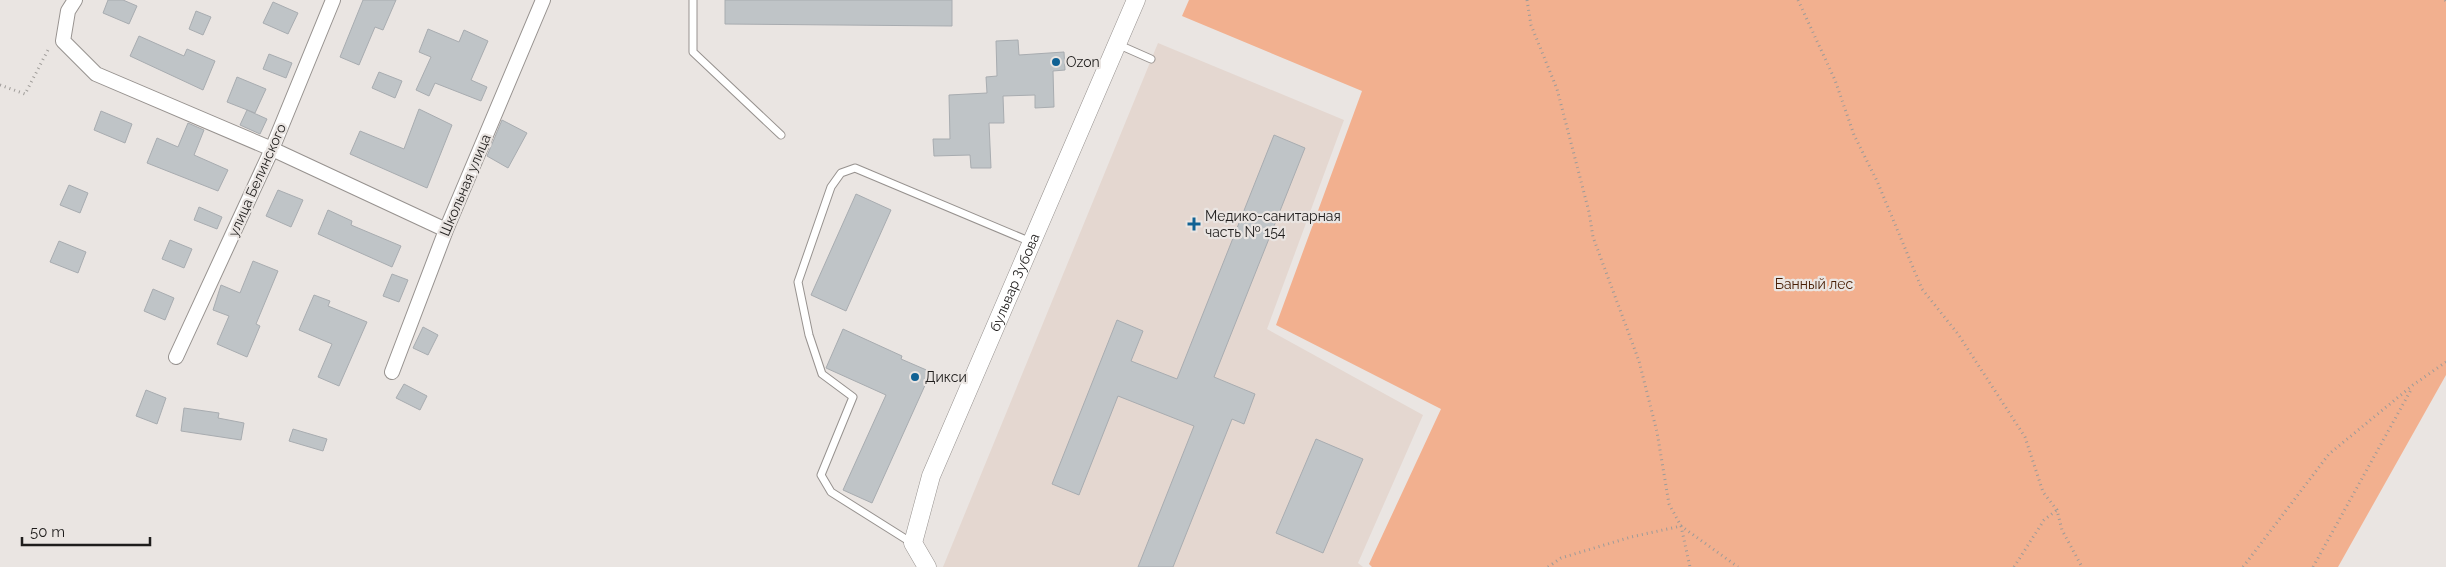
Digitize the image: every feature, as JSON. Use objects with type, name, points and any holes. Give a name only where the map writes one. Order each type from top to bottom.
[{"type":"street","points":[[75,0],[68,11],[57,43],[96,74],[272,149],[446,230]]},
{"type":"street","name":"улица Белинского","points":[[176,357],[272,149],[333,0]]},
{"type":"street","name":"Школьная улица","points":[[392,372],[446,230],[543,0]]},
{"type":"street","name":"бульвар Зубова","points":[[913,543],[931,476],[1030,242],[1136,0]]},
{"type":"street","points":[[913,543],[927,567]]},
{"type":"lane","points":[[693,0],[694,52],[781,135]]},
{"type":"lane","points":[[1117,44],[1151,59]]},
{"type":"lane","points":[[913,543],[831,492],[821,474],[853,397],[822,374],[809,335],[798,282],[831,187],[840,173],[855,168],[1030,242]]},
{"type":"path","points":[[1527,0],[1531,25],[1557,89],[1589,212],[1593,237],[1639,361],[1657,432],[1669,504],[1680,526],[1690,567]]},
{"type":"path","points":[[1798,0],[1835,80],[1854,135],[1877,181],[1922,288],[1958,334],[2026,437],[2043,492],[2057,510],[2062,530],[2082,567]]},
{"type":"path","points":[[0,85],[25,94],[57,43]]},
{"type":"path","points":[[2243,567],[2329,454],[2413,385],[2446,362]]},
{"type":"path","points":[[2314,567],[2413,385]]},
{"type":"path","points":[[2014,567],[2044,520],[2057,510]]},
{"type":"path","points":[[1548,567],[1561,558],[1631,536],[1680,526],[1738,567]]},
{"type":"shaded area","name":"Медико-санитарная часть № 154","points":[[1158,43],[1344,120],[1267,329],[1423,415],[1358,563],[1363,567],[943,567]]},
{"type":"green space","name":"Банный лес","points":[[1189,0],[2446,0],[2446,375],[2338,567],[1372,567],[1369,564],[1441,409],[1276,325],[1362,91],[1182,16]]},
{"type":"building","points":[[108,0],[123,0],[137,6],[129,24],[103,13]]},
{"type":"building","points":[[363,0],[396,0],[383,30],[375,27],[359,65],[340,57]]},
{"type":"building","points":[[725,0],[952,0],[952,26],[725,24]]},
{"type":"building","points":[[273,2],[298,13],[288,34],[263,23]]},
{"type":"building","points":[[196,11],[211,17],[203,35],[189,29]]},
{"type":"building","points":[[428,29],[459,42],[464,30],[488,41],[471,80],[487,87],[481,101],[435,83],[429,96],[416,90],[431,57],[419,52]]},
{"type":"building","points":[[139,36],[184,56],[187,49],[215,61],[203,90],[130,56]]},
{"type":"building","points":[[1018,40],[1019,55],[1064,52],[1065,70],[1053,71],[1054,107],[1035,108],[1035,95],[1003,96],[1004,123],[989,123],[991,168],[971,168],[970,155],[934,156],[933,139],[950,139],[949,95],[987,93],[986,77],[997,76],[996,41]]},
{"type":"building","points":[[269,54],[292,63],[286,78],[263,69]]},
{"type":"building","points":[[379,72],[402,81],[395,98],[372,88]]},
{"type":"building","points":[[237,77],[266,89],[255,113],[227,102]]},
{"type":"building","points":[[419,109],[452,125],[427,188],[350,154],[360,131],[404,149]]},
{"type":"building","points":[[247,110],[267,119],[260,134],[240,125]]},
{"type":"building","points":[[101,111],[132,124],[125,143],[94,130]]},
{"type":"building","points":[[502,120],[527,133],[508,168],[487,156]]},
{"type":"building","points":[[188,123],[204,130],[194,155],[228,170],[218,191],[147,163],[157,138],[178,147]]},
{"type":"building","points":[[1274,135],[1305,148],[1214,377],[1255,394],[1244,424],[1232,419],[1173,567],[1138,567],[1194,426],[1118,396],[1079,495],[1052,484],[1117,320],[1143,331],[1131,361],[1177,379]]},
{"type":"building","points":[[69,185],[88,193],[80,213],[60,205]]},
{"type":"building","points":[[278,190],[303,200],[291,227],[266,216]]},
{"type":"building","points":[[856,194],[891,210],[846,311],[811,295]]},
{"type":"building","points":[[199,207],[222,217],[217,229],[194,220]]},
{"type":"building","points":[[328,210],[352,221],[351,225],[401,246],[392,267],[318,234]]},
{"type":"building","points":[[170,240],[192,249],[184,268],[162,259]]},
{"type":"building","points":[[59,241],[86,252],[78,273],[50,262]]},
{"type":"building","points":[[253,261],[278,271],[256,324],[260,326],[247,357],[217,344],[229,316],[213,310],[221,285],[240,293]]},
{"type":"building","points":[[392,274],[408,280],[399,302],[383,296]]},
{"type":"building","points":[[153,289],[174,298],[165,320],[144,311]]},
{"type":"building","points":[[314,295],[330,301],[328,306],[367,322],[339,386],[318,377],[332,344],[299,330]]},
{"type":"building","points":[[423,327],[438,335],[428,355],[413,348]]},
{"type":"building","points":[[843,329],[902,356],[901,359],[931,372],[872,503],[843,490],[886,395],[826,368]]},
{"type":"building","points":[[404,384],[427,396],[420,410],[396,398]]},
{"type":"building","points":[[146,390],[166,398],[157,424],[136,416]]},
{"type":"building","points":[[184,408],[219,413],[218,418],[244,423],[241,440],[181,431]]},
{"type":"building","points":[[293,429],[327,439],[323,451],[289,441]]},
{"type":"building","points":[[1316,439],[1363,459],[1323,553],[1276,533]]},
{"type":"place","name":"Ozon","points":[[1056,62]]},
{"type":"place","name":"Медико-санитарная часть № 154","points":[[1194,224]]},
{"type":"place","name":"Дикси","points":[[915,377]]}]
